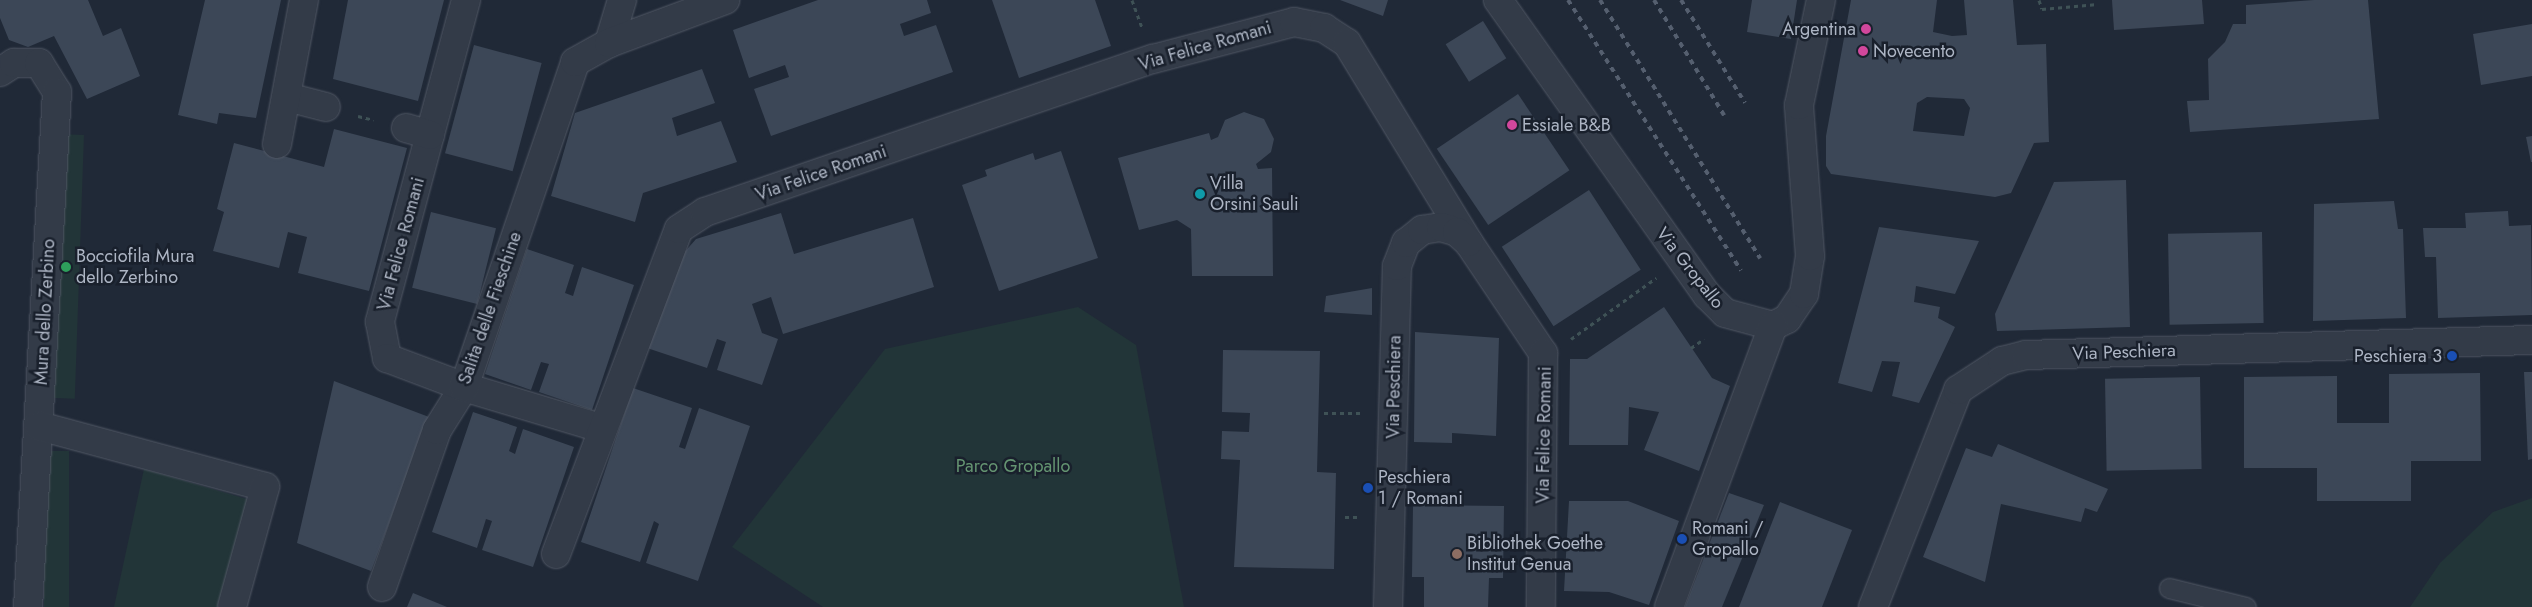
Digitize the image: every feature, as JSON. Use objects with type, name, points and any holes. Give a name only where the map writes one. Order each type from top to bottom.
[{"type":"street","points":[[277,144],[304,0]]},
{"type":"street","name":"Via Felice Romani","points":[[466,0],[418,132],[380,322],[387,358],[464,387],[602,428]]},
{"type":"street","points":[[610,43],[622,0]]},
{"type":"street","name":"Salita delle Fieschine","points":[[382,587],[437,430],[464,387],[575,62],[610,43],[725,0]]},
{"type":"street","name":"Via Gropallo","points":[[1498,0],[1707,295],[1725,313],[1773,326]]},
{"type":"street","points":[[1669,607],[1773,326],[1787,319],[1804,294],[1810,256],[1799,105],[1821,0]]},
{"type":"street","name":"Via Felice Romani","points":[[556,554],[602,428],[679,229],[705,212],[1153,59],[1294,22],[1324,28],[1347,43],[1469,243],[1521,317],[1546,365],[1540,607]]},
{"type":"street","name":"Mura dello Zerbino","points":[[0,72],[14,63],[39,63],[57,92],[28,607]]},
{"type":"street","points":[[287,97],[326,107]]},
{"type":"street","name":"Via Peschiera","points":[[1388,607],[1397,266],[1406,243],[1431,227],[1457,232],[1469,243]]},
{"type":"street","name":"Via Peschiera","points":[[1873,607],[1958,390],[2002,361],[2026,355],[2532,340]]},
{"type":"street","points":[[39,426],[265,488],[232,607]]},
{"type":"lane","points":[[2168,588],[2246,607]]},
{"type":"path","points":[[2039,0],[2042,10],[2098,4]]},
{"type":"path","points":[[326,107],[418,132]]},
{"type":"path","points":[[1566,343],[1658,276]]},
{"type":"path","points":[[1324,413],[1367,414]]},
{"type":"green space","name":"Bocciofila Mura dello Zerbino","points":[[58,134],[84,135],[75,399],[49,398]]},
{"type":"green space","name":"Parco Gropallo","points":[[1078,307],[1136,345],[1184,607],[823,607],[732,547],[885,349]]},
{"type":"green space","points":[[44,451],[69,451],[69,607],[44,607]]},
{"type":"green space","points":[[144,469],[250,500],[221,607],[114,607]]},
{"type":"green space","points":[[2532,498],[2532,607],[2410,607],[2440,563],[2493,512]]},
{"type":"building","points":[[0,0],[88,0],[103,36],[121,28],[140,76],[87,99],[54,36],[28,47],[9,40],[0,18]]},
{"type":"building","points":[[205,0],[281,0],[256,118],[219,113],[217,124],[178,115]]},
{"type":"building","points":[[348,0],[444,0],[418,101],[333,79]]},
{"type":"building","points":[[818,0],[927,0],[931,13],[900,24],[904,36],[936,25],[953,72],[771,136],[754,89],[789,77],[785,65],[749,78],[733,30]]},
{"type":"building","points":[[992,0],[1095,0],[1111,46],[1019,78]]},
{"type":"building","points":[[1340,0],[1388,0],[1383,16]]},
{"type":"building","points":[[1752,0],[1797,0],[1791,39],[1747,32]]},
{"type":"building","points":[[1851,0],[1937,0],[1933,32],[1952,36],[1967,35],[1964,0],[2013,0],[2017,45],[2046,44],[2049,142],[2034,143],[2011,193],[1995,197],[1831,174],[1826,166],[1826,136]],"holes":[[[1927,97],[1964,99],[1970,108],[1964,136],[1913,131],[1917,103]]]},
{"type":"building","points":[[2112,0],[2202,0],[2204,24],[2114,30]]},
{"type":"building","points":[[2314,0],[2368,0],[2379,119],[2190,132],[2187,101],[2209,100],[2208,59],[2225,42],[2233,24],[2246,24],[2246,5]]},
{"type":"building","points":[[1483,21],[1506,58],[1469,82],[1446,44]]},
{"type":"building","points":[[2532,24],[2532,76],[2481,85],[2473,34]]},
{"type":"building","points":[[474,45],[542,63],[513,171],[445,153]]},
{"type":"building","points":[[702,69],[715,103],[672,118],[677,136],[721,121],[737,162],[643,193],[635,222],[551,196],[575,113]]},
{"type":"building","points":[[1518,94],[1569,170],[1488,225],[1437,149]]},
{"type":"building","name":"Villa Orsini Sauli","points":[[1244,112],[1264,119],[1274,139],[1271,152],[1256,164],[1258,169],[1272,168],[1273,276],[1192,276],[1191,229],[1177,220],[1139,230],[1118,158],[1209,133],[1211,140],[1218,137],[1225,120]]},
{"type":"building","points":[[334,129],[407,148],[369,291],[298,273],[307,237],[288,232],[279,268],[213,251],[224,212],[217,209],[234,143],[324,167]]},
{"type":"building","points":[[2532,136],[2532,162],[2531,162],[2526,137]]},
{"type":"building","points":[[1061,151],[1098,258],[999,291],[962,185],[987,176],[985,170],[1033,153],[1035,160]]},
{"type":"building","points":[[2126,180],[2130,327],[1997,331],[1995,314],[2054,182]]},
{"type":"building","points":[[1589,190],[1641,270],[1554,326],[1502,247]]},
{"type":"building","points":[[2394,201],[2398,229],[2403,229],[2406,318],[2313,321],[2314,204]]},
{"type":"building","points":[[2508,211],[2509,226],[2531,225],[2532,315],[2438,318],[2436,257],[2425,257],[2423,228],[2466,228],[2465,213]]},
{"type":"building","points":[[431,212],[496,228],[477,304],[412,288]]},
{"type":"building","points":[[781,213],[794,254],[913,218],[934,287],[783,334],[771,297],[752,304],[762,333],[778,339],[762,385],[717,370],[726,342],[717,339],[707,368],[647,348],[676,262],[696,239]]},
{"type":"building","points":[[1879,227],[1979,241],[1955,294],[1916,286],[1914,302],[1940,307],[1938,318],[1955,327],[1919,403],[1892,396],[1900,362],[1882,361],[1872,392],[1838,383]]},
{"type":"building","points":[[2262,232],[2264,323],[2170,325],[2168,234]]},
{"type":"building","points":[[527,249],[574,265],[565,293],[573,296],[582,267],[634,285],[592,410],[539,392],[549,364],[541,362],[531,390],[485,374]]},
{"type":"building","points":[[1372,288],[1372,315],[1324,312],[1326,296]]},
{"type":"building","points":[[1664,307],[1712,378],[1730,386],[1699,471],[1644,450],[1659,412],[1629,407],[1628,445],[1569,445],[1570,359],[1587,359]]},
{"type":"building","points":[[1415,332],[1499,338],[1496,436],[1452,433],[1452,443],[1414,442]]},
{"type":"building","points":[[1223,350],[1320,351],[1317,472],[1336,473],[1334,569],[1234,567],[1240,460],[1221,459],[1222,431],[1249,432],[1250,413],[1222,412]]},
{"type":"building","points":[[2524,372],[2532,372],[2532,459],[2528,460]]},
{"type":"building","points":[[2480,373],[2481,461],[2411,461],[2411,501],[2317,501],[2317,468],[2244,468],[2244,377],[2337,376],[2337,423],[2389,423],[2389,374]]},
{"type":"building","points":[[2200,377],[2202,469],[2107,471],[2105,379]]},
{"type":"building","points":[[334,381],[429,417],[371,571],[297,543]]},
{"type":"building","points":[[633,388],[692,408],[679,447],[685,449],[699,408],[750,426],[698,581],[646,563],[659,524],[654,521],[640,562],[581,542]]},
{"type":"building","points":[[473,412],[517,427],[509,451],[515,454],[523,429],[574,447],[533,567],[482,550],[492,521],[486,519],[477,548],[432,532]]},
{"type":"building","points":[[1998,444],[2108,489],[2097,512],[2085,508],[2081,522],[2001,504],[1985,582],[1923,557],[1966,448],[1992,457]]},
{"type":"building","points":[[1729,493],[1764,505],[1722,607],[1685,607]]},
{"type":"building","points":[[1569,501],[1628,501],[1679,521],[1649,605],[1609,592],[1564,591]]},
{"type":"building","points":[[1780,502],[1852,530],[1822,607],[1739,607]]},
{"type":"building","points":[[1413,505],[1504,506],[1503,578],[1489,578],[1488,607],[1424,607],[1424,577],[1412,577]]},
{"type":"building","points":[[413,593],[447,607],[407,607]]},
{"type":"railway","points":[[1568,0],[1741,270]]},
{"type":"railway","points":[[1600,0],[1760,258]]},
{"type":"railway","points":[[1654,0],[1724,115]]},
{"type":"railway","points":[[1681,0],[1745,103]]},
{"type":"place","name":"Argentina","points":[[1866,29]]},
{"type":"place","name":"Novecento","points":[[1863,51]]},
{"type":"place","name":"Essiale B&B","points":[[1512,125]]},
{"type":"place","name":"Villa Orsini Sauli","points":[[1200,194]]},
{"type":"place","name":"Bocciofila Mura dello Zerbino","points":[[66,267]]},
{"type":"place","name":"Peschiera 3","points":[[2452,356]]},
{"type":"place","name":"Peschiera 1 / Romani","points":[[1368,488]]},
{"type":"place","name":"Romani / Gropallo","points":[[1682,539]]},
{"type":"place","name":"Bibliothek Goethe Institut Genua","points":[[1457,554]]}]
